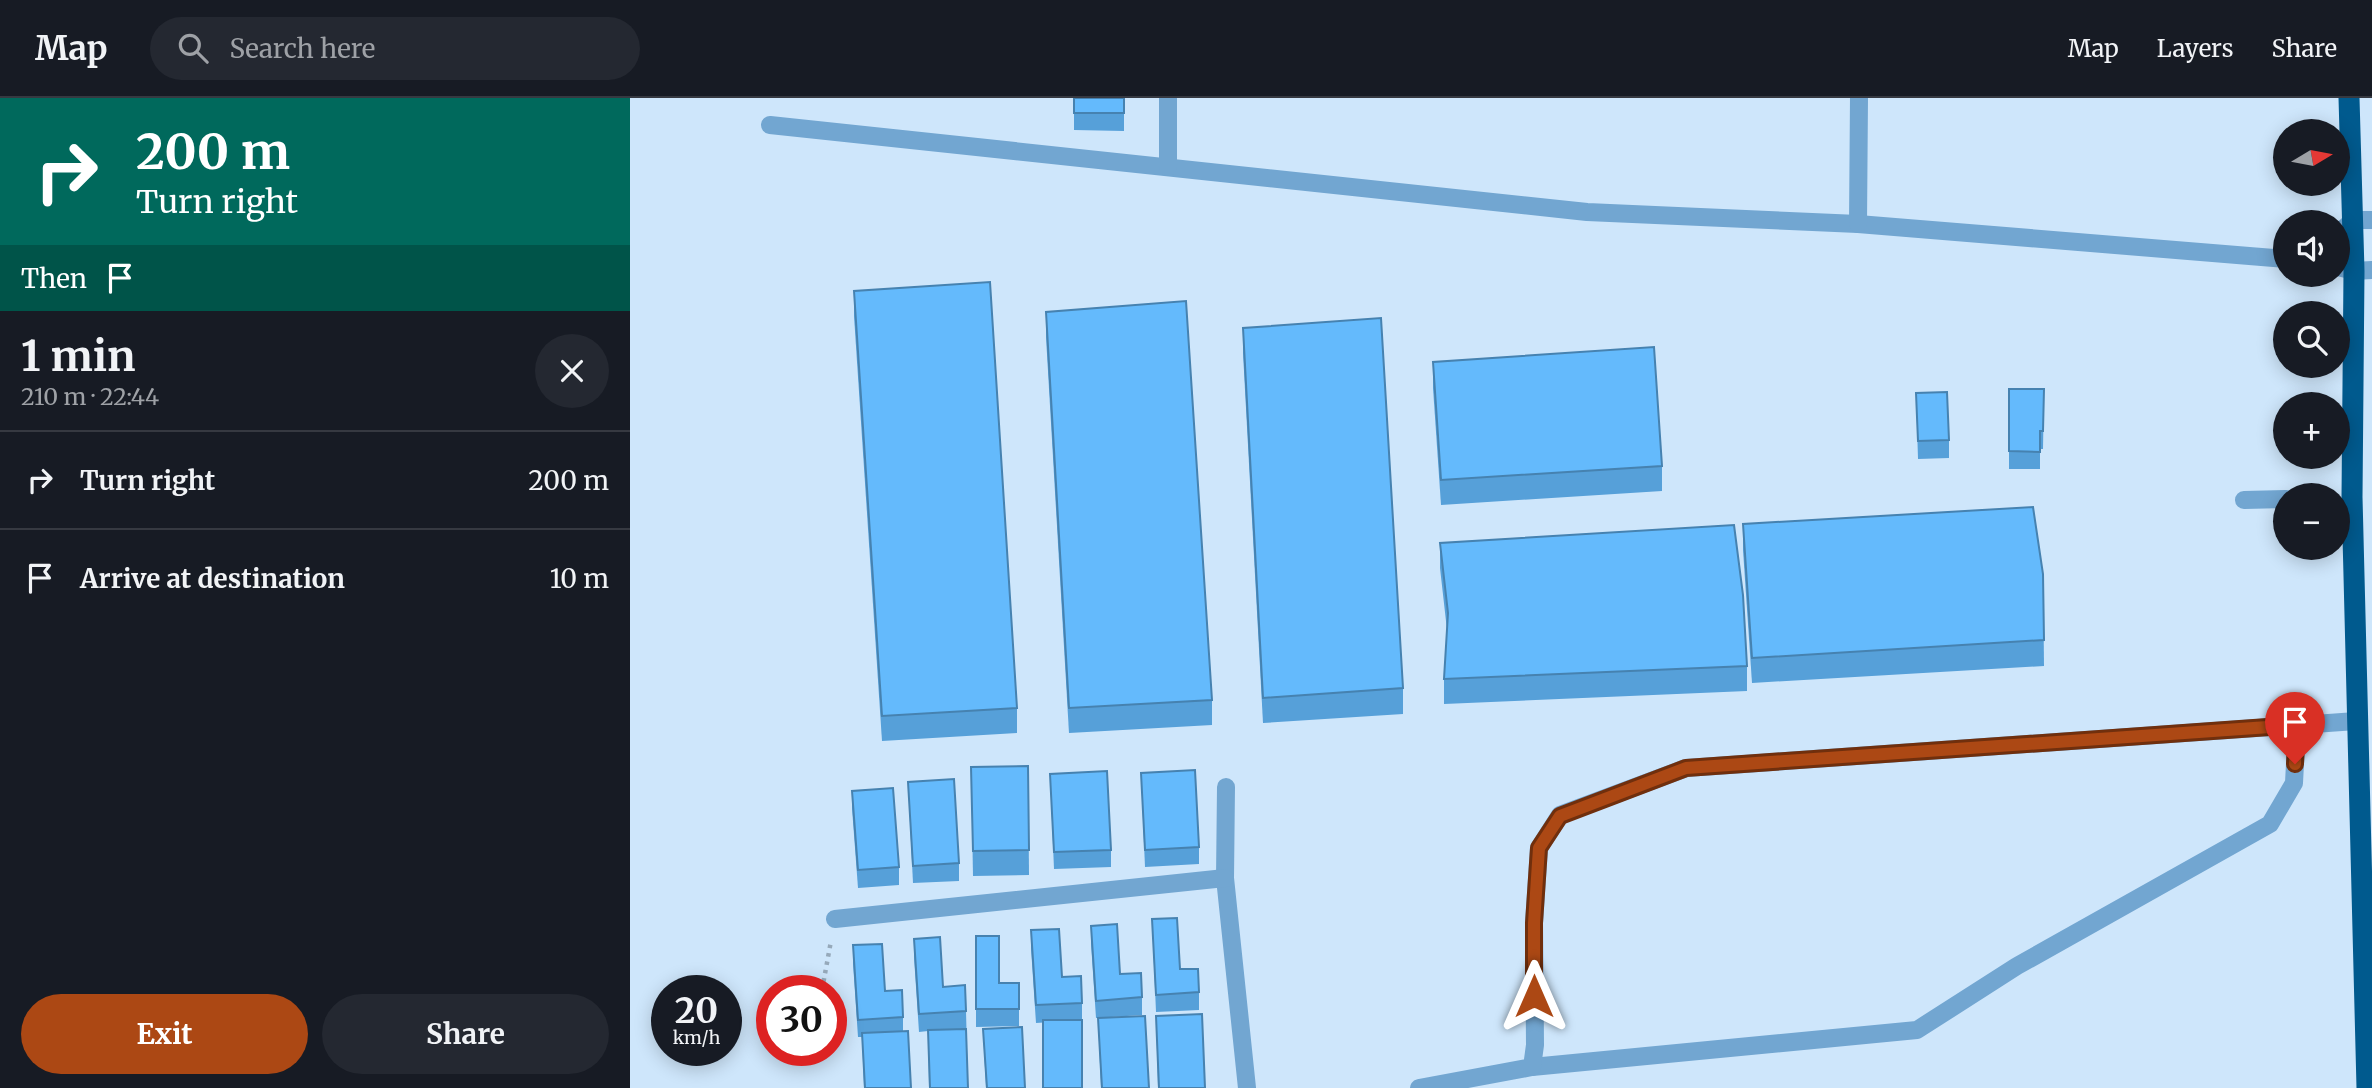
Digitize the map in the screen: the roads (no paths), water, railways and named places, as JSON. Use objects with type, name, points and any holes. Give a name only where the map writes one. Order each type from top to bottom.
[{"type":"highway","points":[[2346,483],[2355,270],[2349,98]]},
{"type":"highway","points":[[2348,560],[2356,721],[2367,1088]]},
{"type":"street","points":[[1168,98],[1168,167]]},
{"type":"street","points":[[1858,225],[1859,98]]},
{"type":"street","points":[[771,125],[1587,212],[1858,225],[2273,258]]},
{"type":"street","points":[[2244,500],[2273,499]]},
{"type":"street","points":[[1532,1067],[1535,1045],[1534,923],[1539,848],[1560,816],[1686,768],[2356,721]]},
{"type":"street","points":[[1419,1088],[1532,1067],[1917,1030],[2017,966],[2270,824],[2294,783],[2297,725]]},
{"type":"street","points":[[1226,787],[1225,878],[1247,1088]]},
{"type":"street","points":[[835,919],[1225,878]]}]
